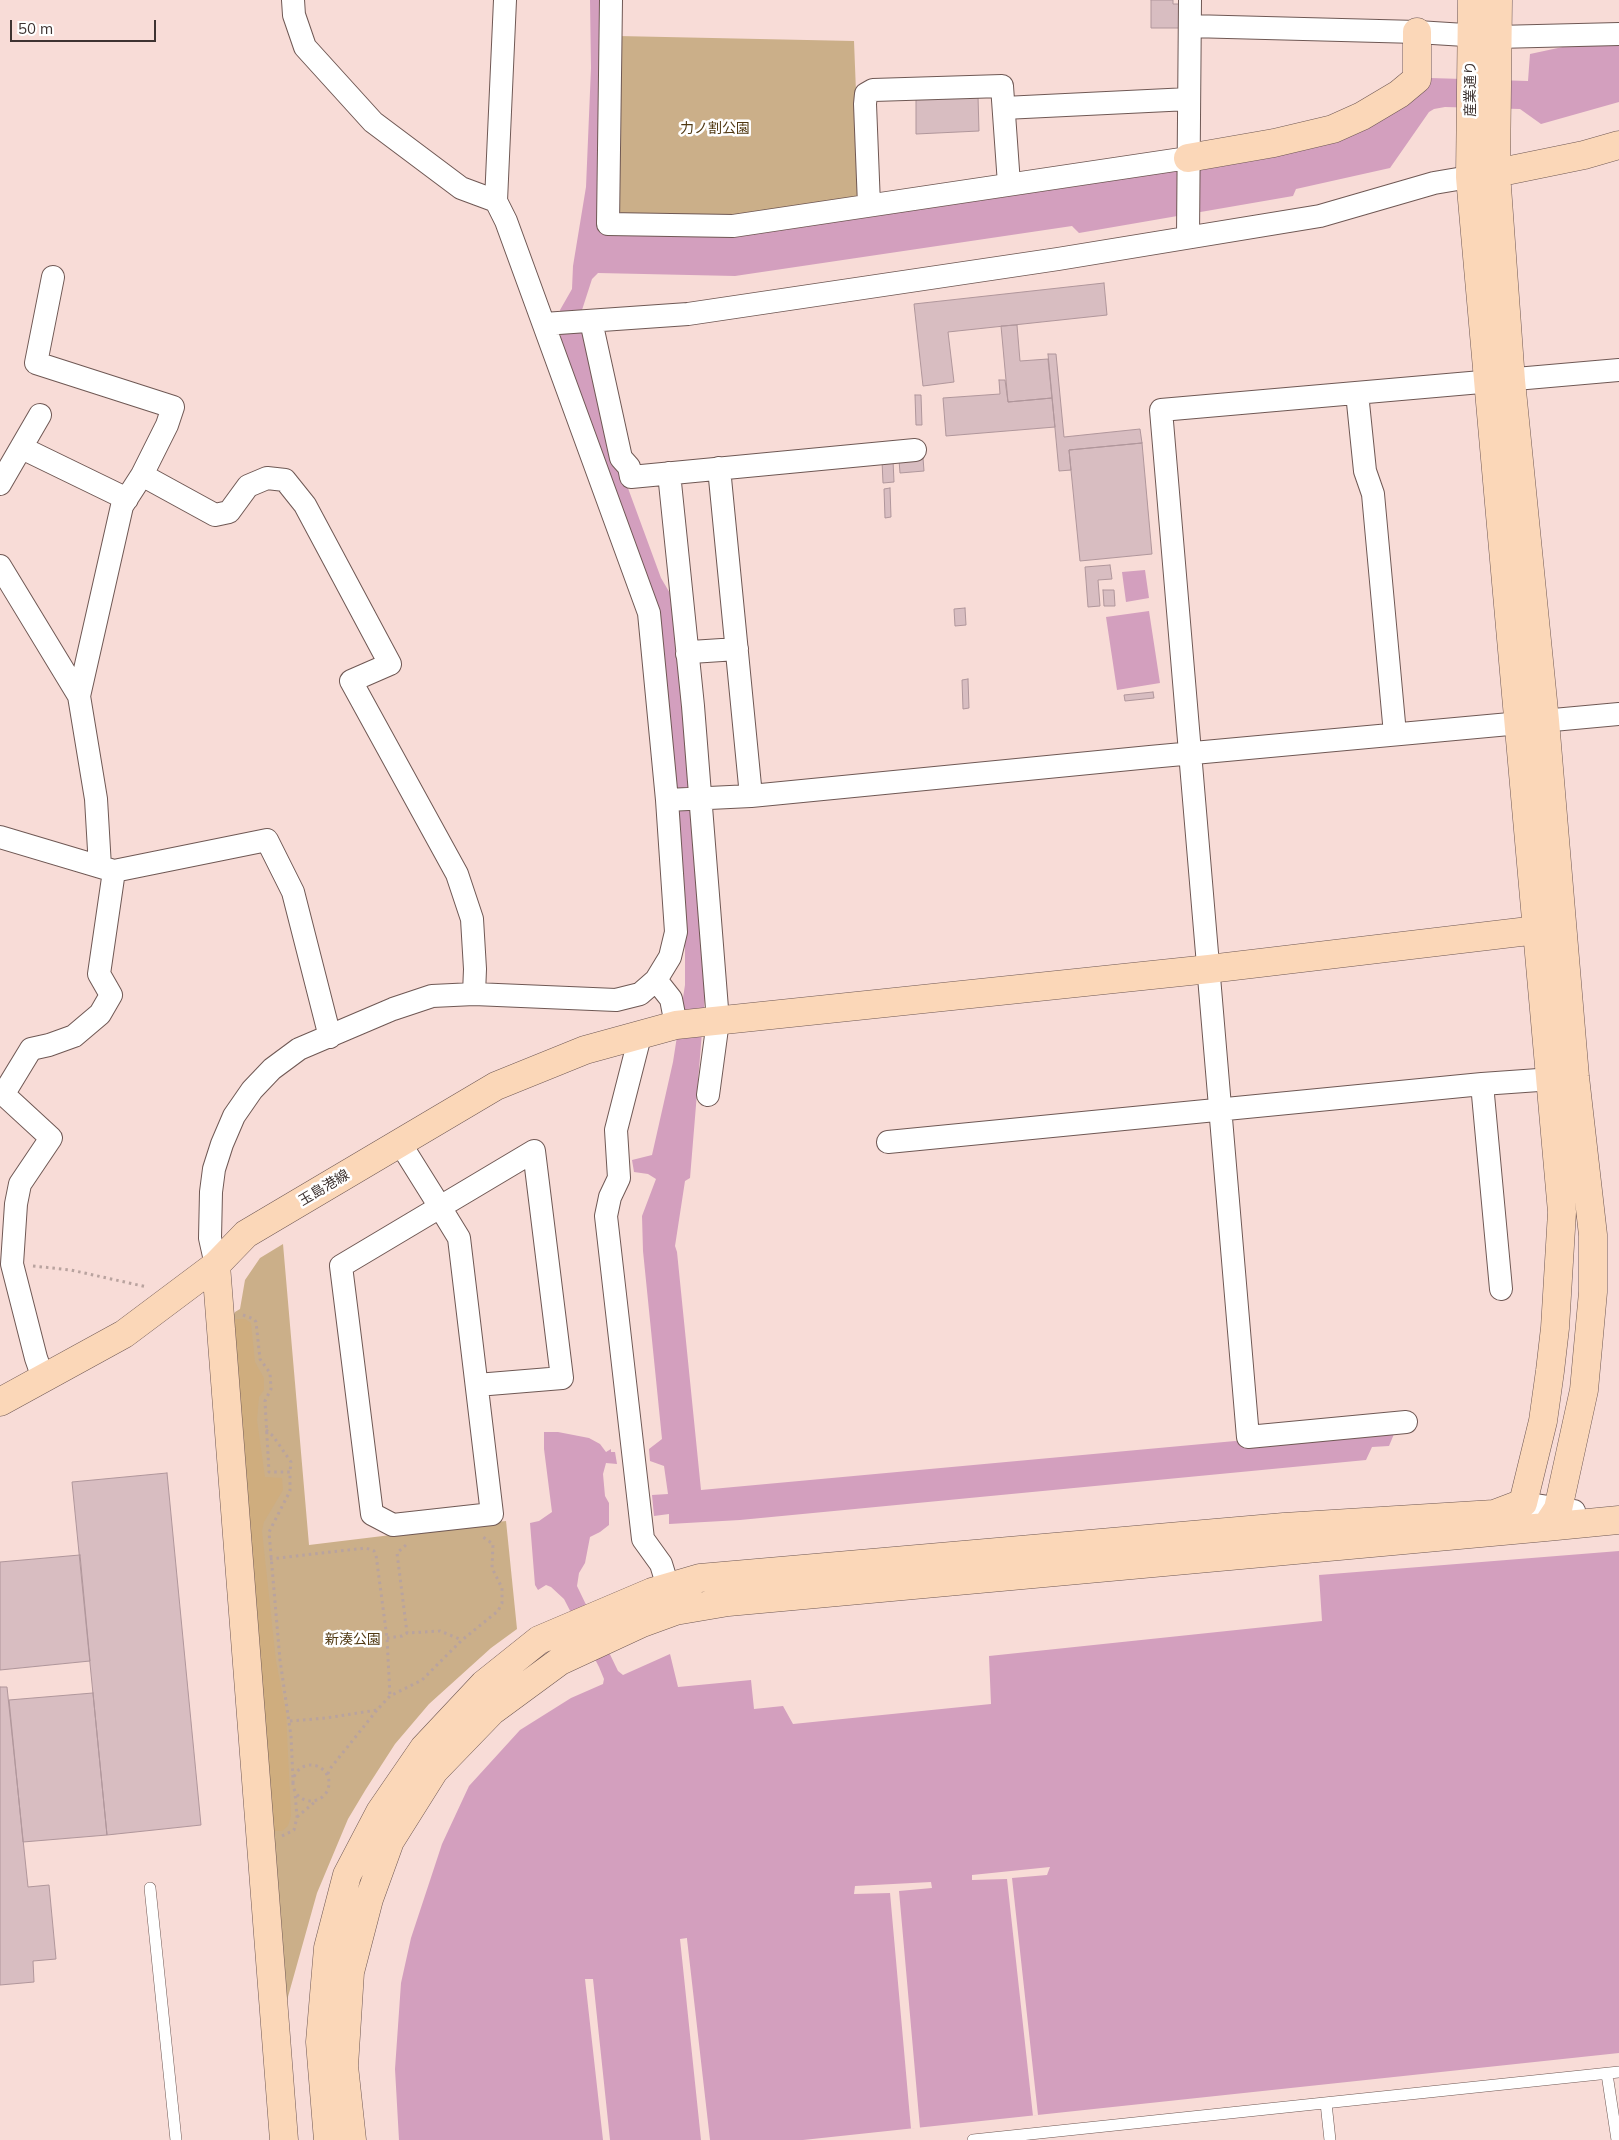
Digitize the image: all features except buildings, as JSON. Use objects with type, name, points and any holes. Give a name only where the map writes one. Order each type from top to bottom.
[{"type":"street","points":[[292,0],[294,15],[305,47],[374,122],[461,188],[496,201]]},
{"type":"street","points":[[284,2140],[216,1264],[210,1238],[211,1192],[214,1169],[234,1116],[252,1090],[272,1069],[299,1049],[393,1009],[432,996],[474,994],[616,1000],[640,994],[656,980],[670,957],[676,932],[667,800],[649,613],[506,221],[496,201],[505,0]]},
{"type":"street","points":[[611,0],[608,224],[733,226],[1188,158],[1274,143],[1333,129],[1362,116],[1399,94],[1417,79],[1417,32]]},
{"type":"street","points":[[1187,228],[1190,0]]},
{"type":"street","name":"産業通り","points":[[1472,0],[1484,36],[1483,175],[1499,382]]},
{"type":"street","name":"産業通り","points":[[1484,36],[1498,0]]},
{"type":"street","points":[[1190,26],[1417,32],[1484,36],[1619,34]]},
{"type":"street","points":[[868,205],[864,104],[866,94],[873,90],[1002,86],[1009,184]]},
{"type":"street","points":[[1004,108],[1189,99]]},
{"type":"street","points":[[544,324],[688,314],[1058,259],[1187,228],[1320,216],[1434,183],[1584,155],[1619,145]]},
{"type":"street","points":[[53,277],[36,363],[173,407],[167,425],[142,475],[122,506],[79,696]]},
{"type":"street","points":[[591,321],[621,458],[629,467],[631,477]]},
{"type":"street","points":[[1406,1422],[1248,1437],[1161,410],[1499,382],[1619,370]]},
{"type":"street","points":[[1499,382],[1545,721],[1549,928]]},
{"type":"street","points":[[1499,382],[1518,723],[1549,928],[1563,1078],[1562,1212],[1555,1328],[1543,1421],[1523,1504]]},
{"type":"street","points":[[1357,393],[1366,471],[1373,494],[1395,734]]},
{"type":"street","points":[[0,484],[40,416]]},
{"type":"street","points":[[22,448],[127,499]]},
{"type":"street","points":[[600,479],[915,450]]},
{"type":"street","points":[[719,468],[752,796]]},
{"type":"street","points":[[669,473],[693,706],[718,1021],[708,1095]]},
{"type":"street","points":[[142,475],[215,514],[229,512],[248,486],[267,478],[284,480],[305,505],[390,664],[352,681],[457,874],[472,919],[475,969],[474,994]]},
{"type":"street","points":[[0,566],[79,696],[107,869],[99,974],[111,995],[100,1014],[74,1036],[31,1049],[2,1093],[51,1138],[20,1184],[16,1204],[12,1264],[31,1341],[43,1378]]},
{"type":"street","points":[[687,654],[691,652],[737,648]]},
{"type":"street","points":[[667,800],[752,796],[1619,714]]},
{"type":"street","points":[[0,837],[107,869],[266,840],[293,892],[330,1037]]},
{"type":"street","name":"玉島港線","points":[[0,1402],[124,1334],[174,1298],[216,1264],[246,1234],[496,1086],[585,1050],[676,1025],[1209,969],[1549,928]]},
{"type":"street","points":[[656,980],[671,999],[676,1025]]},
{"type":"street","points":[[640,1036],[616,1130],[619,1178],[610,1197],[606,1216],[643,1539],[661,1564],[672,1599]]},
{"type":"street","points":[[888,1142],[1482,1084],[1563,1078]]},
{"type":"street","points":[[1552,1518],[1584,1390],[1593,1292],[1594,1235],[1563,1078]]},
{"type":"street","points":[[1482,1084],[1501,1288]]},
{"type":"street","points":[[400,1143],[440,1207],[460,1238],[477,1385],[492,1514],[393,1525],[372,1514],[341,1266],[440,1207],[534,1151],[562,1378],[477,1385]]},
{"type":"street","points":[[352,2140],[344,2066],[350,1972],[369,1899],[390,1841],[434,1772],[492,1711],[560,1661],[642,1623],[700,1578],[1284,1527],[1494,1514],[1523,1504],[1552,1518]]},
{"type":"street","points":[[328,2140],[320,2042],[328,1948],[347,1875],[380,1812],[424,1748],[484,1684],[539,1640],[652,1592],[672,1599],[728,1602],[1552,1518],[1619,1519]]},
{"type":"lane","points":[[150,1888],[176,2140]]},
{"type":"lane","points":[[973,2140],[1046,2136],[1326,2103],[1619,2072]]},
{"type":"lane","points":[[1607,2074],[1617,2140]]},
{"type":"lane","points":[[1326,2103],[1330,2140]]},
{"type":"path","points":[[12,1264],[80,1272],[135,1283],[174,1298]]},
{"type":"path","points":[[236,1312],[254,1319],[256,1322],[260,1359],[270,1373],[271,1388],[265,1400],[269,1472],[290,1472]]},
{"type":"path","points":[[266,1430],[273,1436],[291,1462],[290,1491],[269,1532],[280,1660],[290,1721],[297,1817],[294,1830],[278,1838]]},
{"type":"path","points":[[297,1817],[327,1793],[329,1770],[390,1696],[422,1680],[462,1640],[498,1611],[502,1603],[502,1588],[492,1568],[493,1544],[487,1538],[477,1536]]},
{"type":"path","points":[[407,1633],[397,1553],[405,1545],[411,1544]]},
{"type":"path","points":[[270,1559],[370,1549],[376,1555],[387,1638],[390,1696]]},
{"type":"path","points":[[387,1638],[402,1636],[407,1633],[440,1631],[462,1640]]},
{"type":"path","points":[[290,1721],[326,1718],[377,1710]]},
{"type":"path","points":[[293,1779],[300,1768],[306,1766],[318,1766],[328,1775]]},
{"type":"path","points":[[295,1792],[304,1800],[317,1801]]},
{"type":"green space","name":"力ノ割公園","points":[[618,36],[854,41],[860,194],[855,200],[733,220],[626,218],[617,209]]},
{"type":"green space","name":"新湊公園","points":[[283,1244],[309,1545],[506,1521],[517,1629],[491,1648],[429,1704],[395,1744],[366,1789],[348,1819],[317,1893],[284,2011],[231,1321],[235,1312],[240,1309],[245,1280],[260,1258]]},
{"type":"shaded area","points":[[590,0],[602,0],[601,232],[1209,161],[1430,78],[1528,81],[1530,54],[1600,39],[1619,39],[1619,102],[1541,124],[1520,109],[1445,107],[1434,109],[1429,112],[1390,168],[1296,189],[1293,196],[1079,233],[1072,226],[735,276],[598,273],[592,279],[582,310],[580,329],[589,333],[625,480],[661,578],[671,595],[680,651],[706,984],[690,1178],[685,1181],[675,1246],[701,1490],[1235,1441],[1247,1443],[1394,1434],[1389,1446],[1372,1447],[1366,1460],[740,1520],[669,1524],[669,1514],[654,1516],[652,1495],[668,1494],[664,1466],[650,1461],[649,1449],[662,1439],[643,1251],[642,1216],[656,1179],[648,1174],[634,1172],[632,1160],[652,1155],[673,1062],[685,985],[685,907],[661,653],[559,352],[561,334],[564,329],[560,310],[572,289],[573,266],[586,187],[591,68]]},
{"type":"shaded area","points":[[1145,570],[1149,598],[1126,602],[1122,572]]},
{"type":"shaded area","points":[[1149,611],[1160,683],[1117,690],[1106,617]]},
{"type":"shaded area","points":[[245,1319],[251,1323],[255,1362],[264,1378],[264,1390],[259,1397],[257,1420],[265,1477],[282,1478],[283,1490],[264,1522],[262,1531],[276,1661],[286,1712],[291,1816],[288,1826],[282,1831],[274,1831],[274,1824],[266,1824],[231,1321]]},
{"type":"shaded area","points":[[544,1432],[558,1432],[589,1438],[600,1444],[606,1452],[611,1449],[611,1452],[615,1452],[617,1464],[606,1463],[603,1474],[605,1496],[609,1503],[609,1525],[590,1537],[585,1563],[579,1573],[577,1586],[618,1671],[623,1675],[670,1654],[678,1687],[751,1680],[754,1709],[783,1706],[793,1724],[991,1704],[989,1656],[1322,1621],[1319,1575],[1619,1551],[1619,2053],[803,2140],[399,2140],[395,2069],[401,1983],[411,1938],[442,1844],[469,1786],[520,1730],[571,1698],[603,1684],[604,1679],[599,1667],[564,1599],[551,1587],[546,1585],[538,1590],[535,1585],[530,1523],[539,1521],[552,1512],[544,1449]]},
{"type":"pier","points":[[1050,1867],[1047,1875],[1012,1878],[1038,2115],[1033,2116],[1007,1879],[972,1880],[972,1875]]},
{"type":"pier","points":[[931,1882],[932,1888],[899,1891],[920,2128],[911,2129],[890,1893],[854,1894],[855,1886]]},
{"type":"pier","points":[[687,1938],[710,2140],[701,2140],[680,1939]]},
{"type":"pier","points":[[585,1979],[593,1979],[610,2140],[603,2140]]}]
